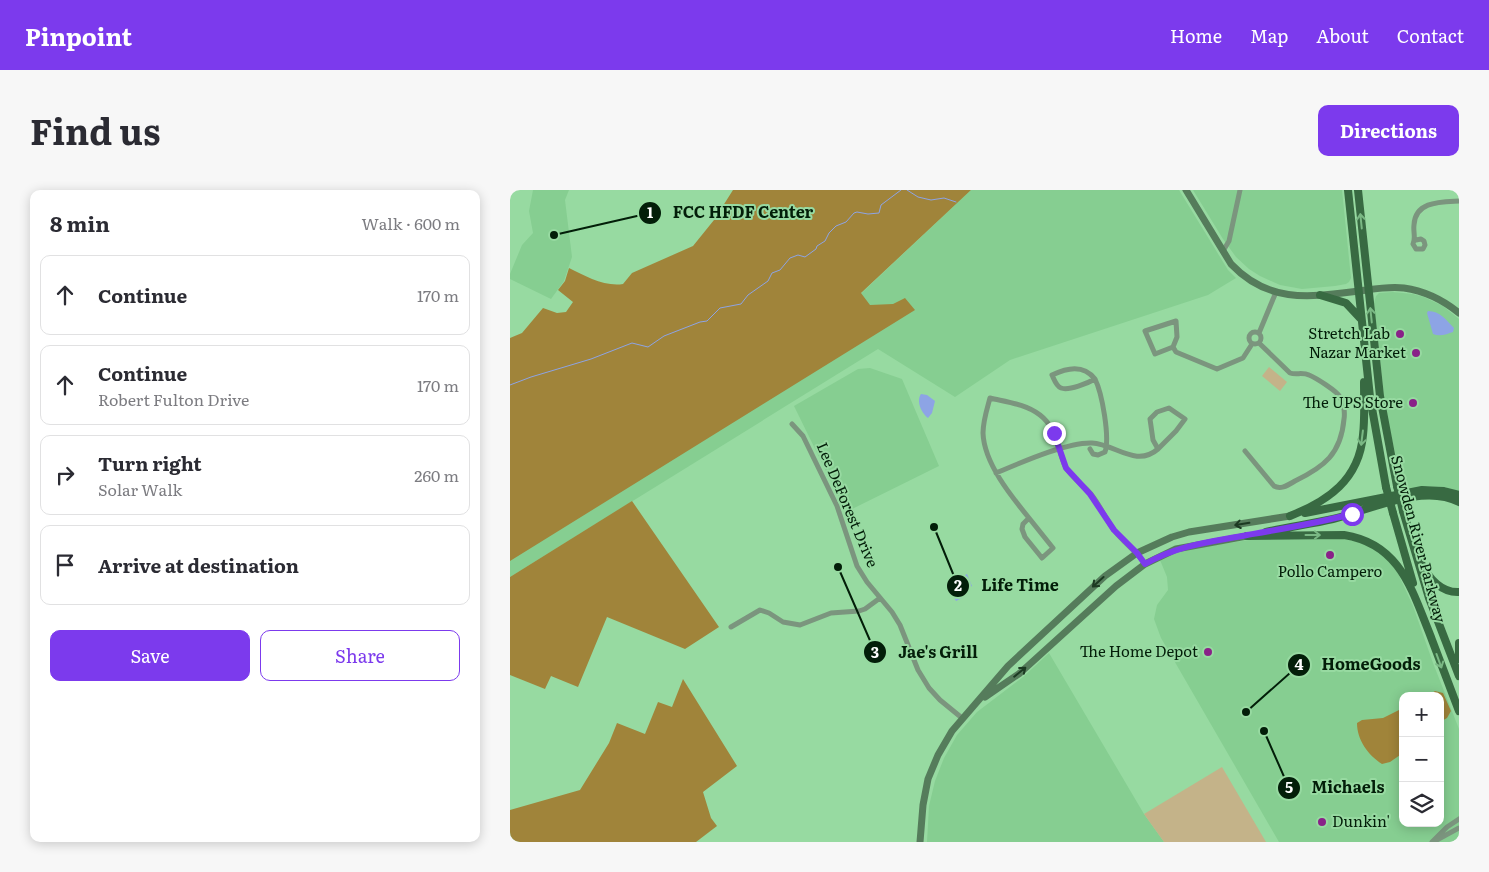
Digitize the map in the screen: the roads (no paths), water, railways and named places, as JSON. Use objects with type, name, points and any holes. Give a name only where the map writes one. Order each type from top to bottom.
[{"type":"main road","name":"Snowden River Parkway","points":[[1348,190],[1364,355],[1386,487],[1407,565],[1431,637],[1459,711]]},
{"type":"main road","name":"Snowden River Parkway","points":[[1358,190],[1380,396],[1397,486],[1409,534],[1429,598],[1459,676]]},
{"type":"main road","points":[[1320,295],[1346,303],[1361,319]]},
{"type":"main road","points":[[1290,516],[1310,508],[1331,495],[1348,476],[1357,460],[1363,436],[1364,355]]},
{"type":"main road","points":[[1290,516],[1422,490],[1444,491],[1459,495]]},
{"type":"main road","points":[[1246,536],[1332,519],[1417,496],[1437,495],[1459,502]]},
{"type":"main road","points":[[1409,534],[1422,564],[1432,581],[1444,590],[1459,592]]},
{"type":"main road","points":[[1246,536],[1344,535],[1360,538],[1374,545],[1395,561],[1403,572],[1431,637]]},
{"type":"main road","points":[[1459,643],[1459,659]]},
{"type":"street","points":[[1186,190],[1223,251],[1241,274],[1260,286],[1276,292],[1297,296],[1393,287],[1414,290],[1435,297],[1459,313]]},
{"type":"street","points":[[1223,251],[1230,236],[1240,190]]},
{"type":"street","points":[[1416,240],[1414,220],[1421,208],[1432,203],[1459,201]]},
{"type":"street","points":[[1259,343],[1262,338],[1259,332],[1276,292]]},
{"type":"street","points":[[1176,321],[1177,337],[1173,347],[1155,354],[1145,332],[1176,321]]},
{"type":"street","points":[[1252,344],[1249,340],[1250,335],[1254,332],[1259,332]]},
{"type":"street","points":[[1173,347],[1179,354],[1217,369],[1239,360],[1252,344],[1259,343]]},
{"type":"street","points":[[1245,451],[1274,486],[1284,487],[1306,476],[1327,462],[1341,439],[1344,423],[1343,406],[1338,394],[1310,375],[1294,374],[1287,371],[1259,343]]},
{"type":"street","points":[[1090,449],[1093,454],[1098,455],[1105,452],[1107,447],[1107,434],[1095,379],[1087,371],[1076,368],[1052,375],[1058,387],[1063,389],[1086,384],[1095,379]]},
{"type":"street","points":[[1029,518],[1023,524],[1023,533],[1042,558],[1053,548],[1002,483],[985,445],[983,433],[990,398],[1022,405],[1040,415],[1052,429],[1069,472],[1090,494],[1118,535],[1137,553],[1145,564]]},
{"type":"street","points":[[996,473],[1024,461],[1059,450],[1091,443],[1136,456],[1151,454],[1158,449],[1176,431],[1185,418],[1169,408],[1157,412],[1150,419],[1153,440],[1158,449]]},
{"type":"street","name":"Lee DeForest Drive","points":[[792,424],[803,436],[837,506],[857,566],[880,598],[889,607],[900,625],[918,670],[928,688],[962,718]]},
{"type":"street","points":[[920,842],[923,804],[928,779],[945,742],[962,718],[1019,655],[1105,576],[1137,553],[1172,536],[1290,516]]},
{"type":"street","points":[[980,700],[1020,673],[1121,581],[1145,564],[1176,549],[1246,536]]},
{"type":"street","points":[[730,627],[760,610],[766,611],[789,624],[805,624],[831,613],[865,609],[880,598]]},
{"type":"street","points":[[1433,842],[1447,826],[1459,819]]},
{"type":"street","points":[[1433,842],[1459,828]]},
{"type":"water","points":[[1428,311],[1442,316],[1454,328],[1453,332],[1441,335],[1433,334]]},
{"type":"water","points":[[921,394],[927,395],[935,401],[932,413],[928,418],[920,407],[919,400]]},
{"type":"water","points":[[967,574],[972,586],[962,591],[964,597],[956,601],[950,591],[957,588],[954,581]]},
{"type":"waterway","points":[[510,385],[591,359],[632,343],[648,347],[664,336],[707,321],[720,308],[741,304],[748,295],[768,281],[772,273],[780,270],[790,258],[798,255],[805,257],[816,249],[817,246],[825,241],[829,233],[836,226],[846,222],[854,213],[879,213],[881,205],[901,190]]},
{"type":"waterway","points":[[907,190],[918,197],[931,200],[944,198],[956,202]]},
{"type":"place","name":"FCC HFDF Center","points":[[554,235]]},
{"type":"place","name":"Stretch Lab","points":[[1400,334]]},
{"type":"place","name":"Nazar Market","points":[[1416,353]]},
{"type":"place","name":"The UPS Store","points":[[1413,403]]},
{"type":"place","name":"Life Time","points":[[934,527]]},
{"type":"place","name":"Pollo Campero","points":[[1330,555]]},
{"type":"place","name":"Jae's Grill","points":[[838,567]]},
{"type":"place","name":"The Home Depot","points":[[1208,652]]},
{"type":"place","name":"HomeGoods","points":[[1246,712]]},
{"type":"place","name":"Michaels","points":[[1264,731]]},
{"type":"place","name":"Dunkin'","points":[[1322,822]]}]
